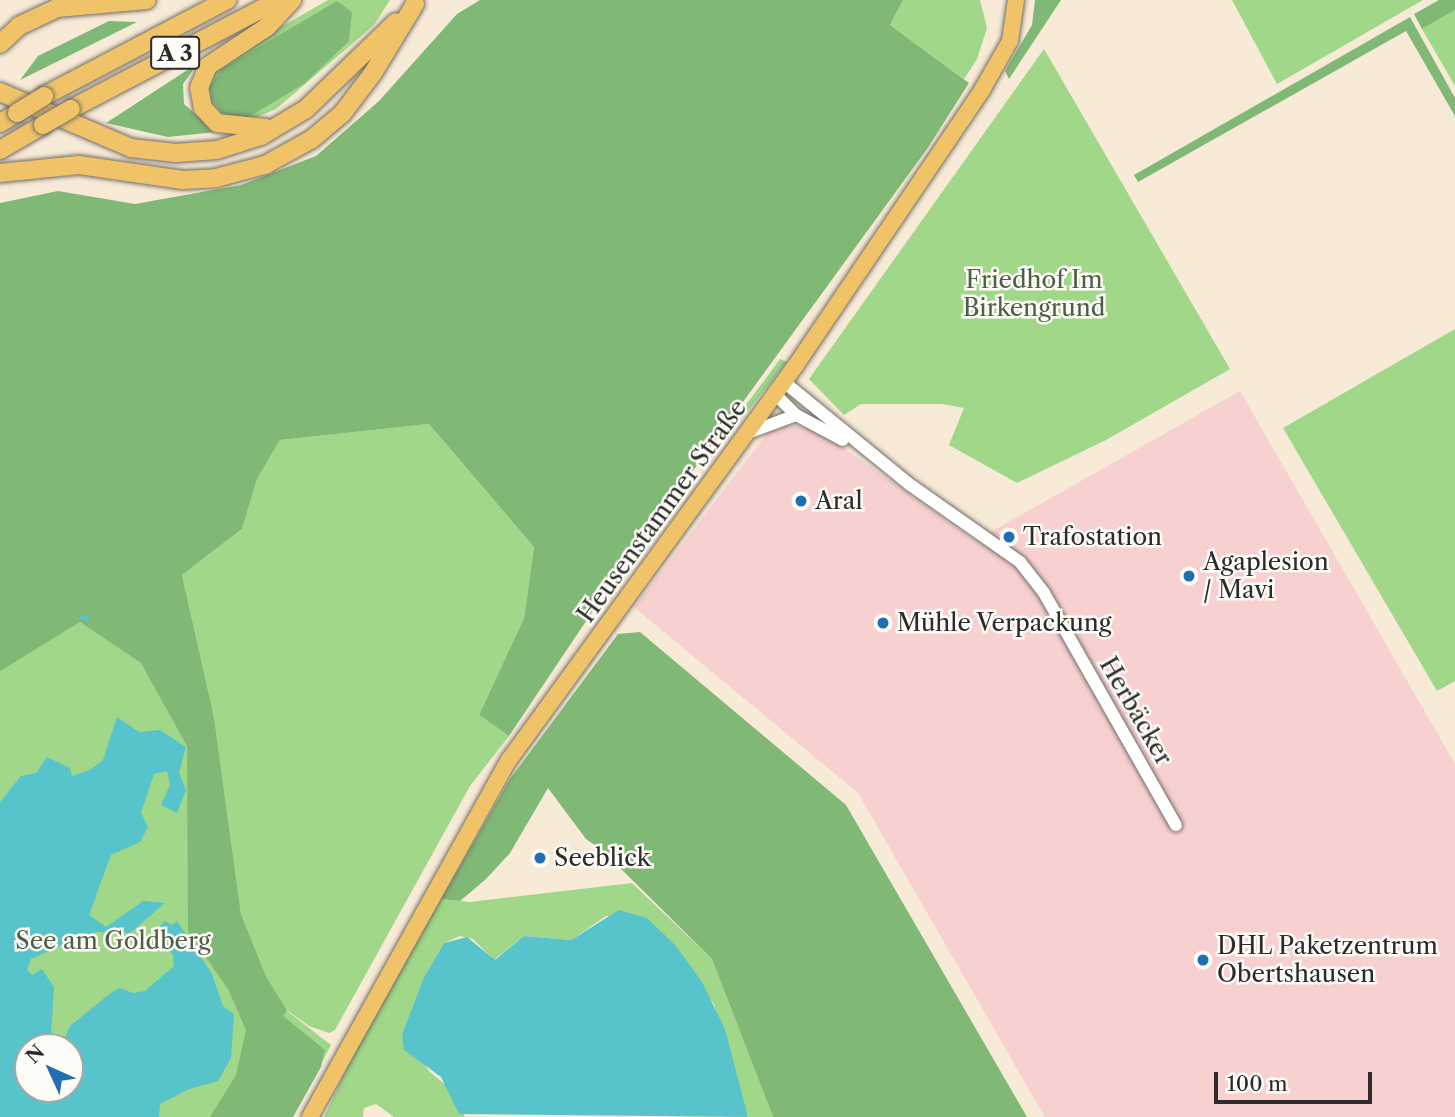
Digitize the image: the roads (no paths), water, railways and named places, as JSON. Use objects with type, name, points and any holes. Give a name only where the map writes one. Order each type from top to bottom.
[{"type":"highway","points":[[0,44],[19,26],[57,8],[147,0]]},
{"type":"highway","name":"A 3","points":[[0,123],[44,96],[227,0]]},
{"type":"highway","name":"A 3","points":[[0,150],[71,108],[279,0]]},
{"type":"highway","points":[[277,128],[241,129],[217,123],[203,108],[199,88],[208,66],[267,27],[292,0]]},
{"type":"highway","points":[[0,92],[77,129],[147,151],[217,150],[277,128],[323,94],[417,2]]},
{"type":"highway","points":[[0,173],[79,165],[183,180],[216,178],[265,164],[312,139],[342,114],[373,73],[417,2]]},
{"type":"main road","name":"Heusenstammer Straße","points":[[310,1117],[509,760],[779,388],[996,69],[1012,35],[1016,0]]},
{"type":"street","points":[[779,388],[796,415],[870,454]]},
{"type":"street","points":[[779,388],[870,454]]},
{"type":"street","points":[[747,433],[796,415]]},
{"type":"street","name":"Herbäcker","points":[[870,454],[1020,562],[1044,593],[1176,825]]},
{"type":"water","name":"See am Goldberg","points":[[117,717],[139,732],[160,730],[186,747],[179,773],[186,790],[177,813],[161,805],[170,785],[167,771],[154,774],[141,813],[148,827],[140,842],[111,855],[89,915],[106,927],[143,901],[165,903],[130,933],[96,932],[31,959],[27,970],[32,975],[42,969],[54,987],[51,1033],[14,1033],[14,1103],[84,1103],[84,1033],[67,1033],[70,1026],[112,992],[120,988],[133,993],[145,991],[174,966],[173,955],[158,937],[158,928],[165,921],[172,925],[177,921],[212,974],[223,1006],[234,1014],[231,1058],[218,1081],[189,1089],[160,1104],[159,1117],[0,1117],[0,802],[21,776],[36,773],[47,757],[70,768],[72,776],[90,770],[103,760]]},
{"type":"water","points":[[619,910],[647,918],[676,946],[702,982],[725,1029],[748,1117],[459,1114],[441,1077],[404,1050],[402,1034],[423,979],[444,943],[467,937],[495,960],[524,936],[571,940]]},
{"type":"waterway","points":[[82,617],[88,619]]},
{"type":"place","name":"Aral","points":[[801,501]]},
{"type":"place","name":"Trafostation","points":[[1009,537]]},
{"type":"place","name":"Agaplesion / Mavi","points":[[1189,576]]},
{"type":"place","name":"Mühle Verpackung","points":[[883,623]]},
{"type":"place","name":"Seeblick","points":[[540,858]]},
{"type":"place","name":"DHL Paketzentrum Obertshausen","points":[[1203,960]]},
{"type":"park label","name":"Friedhof Im Birkengrund","points":[[1034,294]]}]
